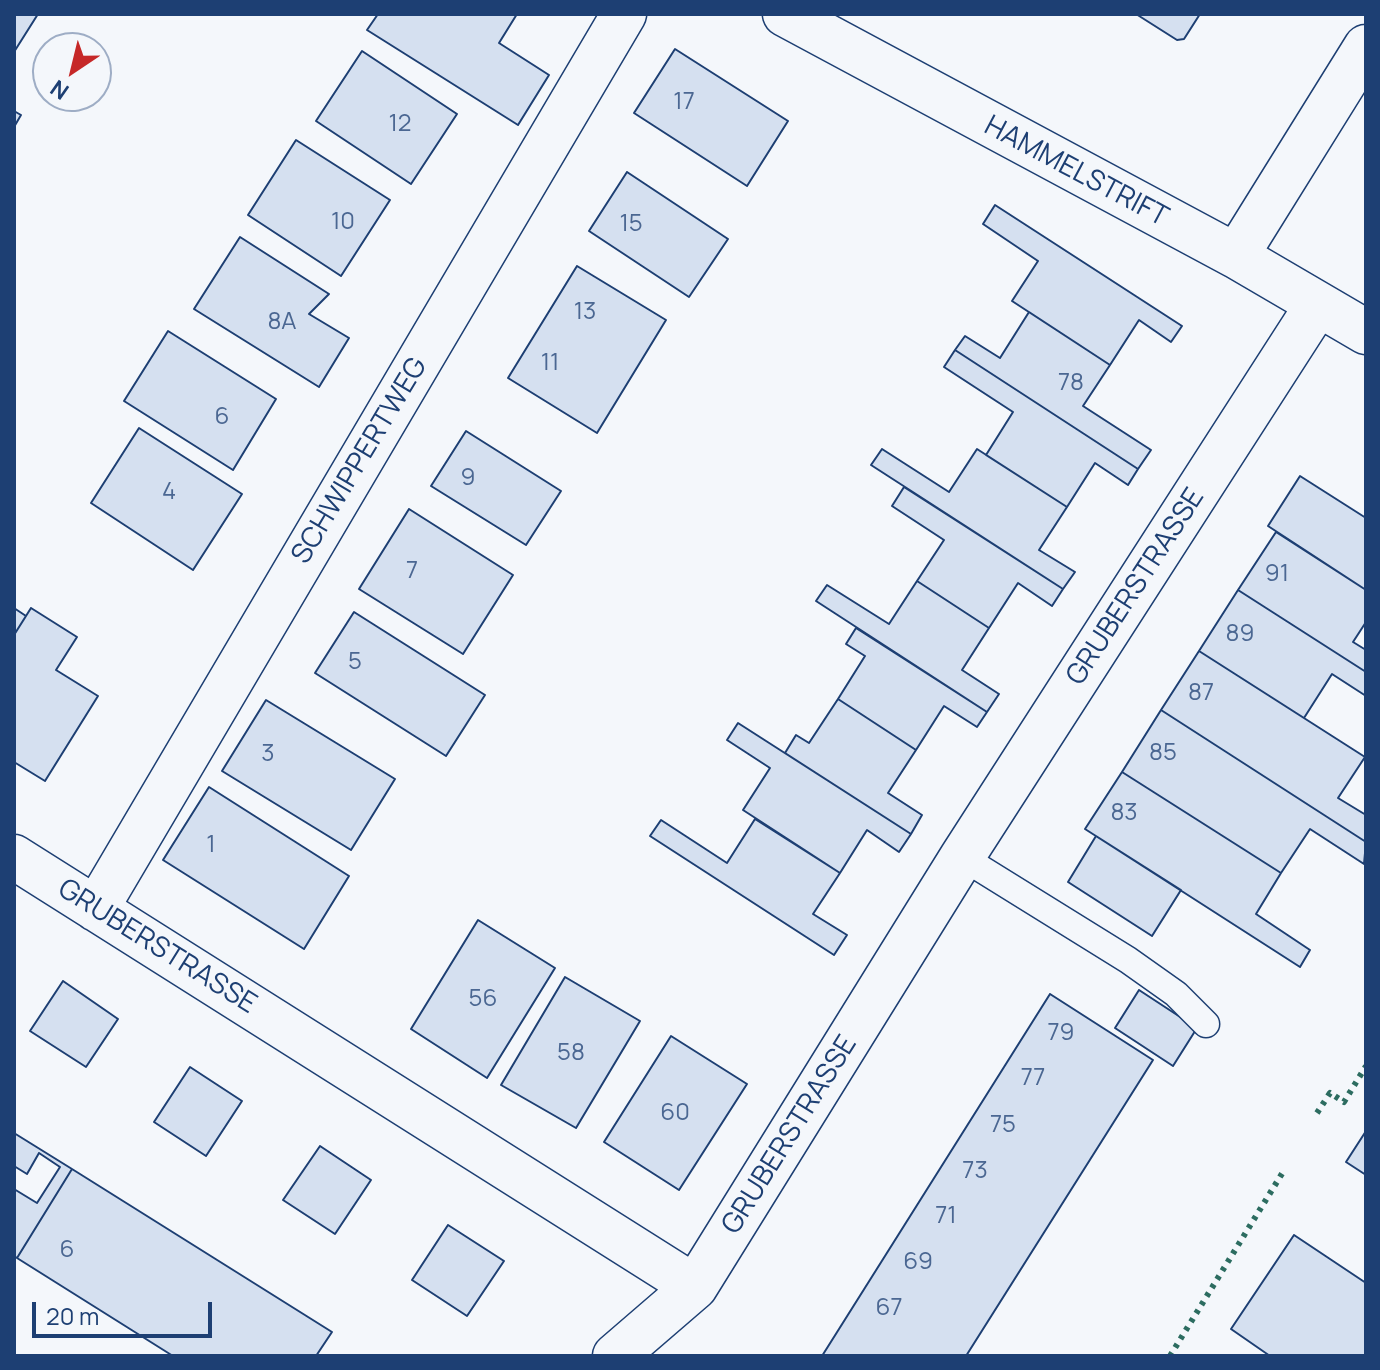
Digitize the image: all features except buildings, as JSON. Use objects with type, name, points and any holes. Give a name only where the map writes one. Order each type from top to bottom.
[{"type":"street","name":"SCHWIPPERTWEG","points":[[96,909],[624,14]]},
{"type":"street","name":"HAMMELSTRIFT","points":[[785,14],[1236,256],[1366,332]]},
{"type":"street","points":[[1236,256],[1366,47]]},
{"type":"street","name":"GRUBERSTRASSE","points":[[14,857],[695,1287],[962,857],[1318,304]]},
{"type":"street","points":[[615,1356],[695,1287]]},
{"type":"lane","points":[[962,857],[1128,960],[1176,994],[1206,1024]]},
{"type":"hedge","points":[[1317,1113],[1330,1093],[1344,1102],[1366,1066]]},
{"type":"hedge","points":[[1170,1356],[1283,1172]]}]
